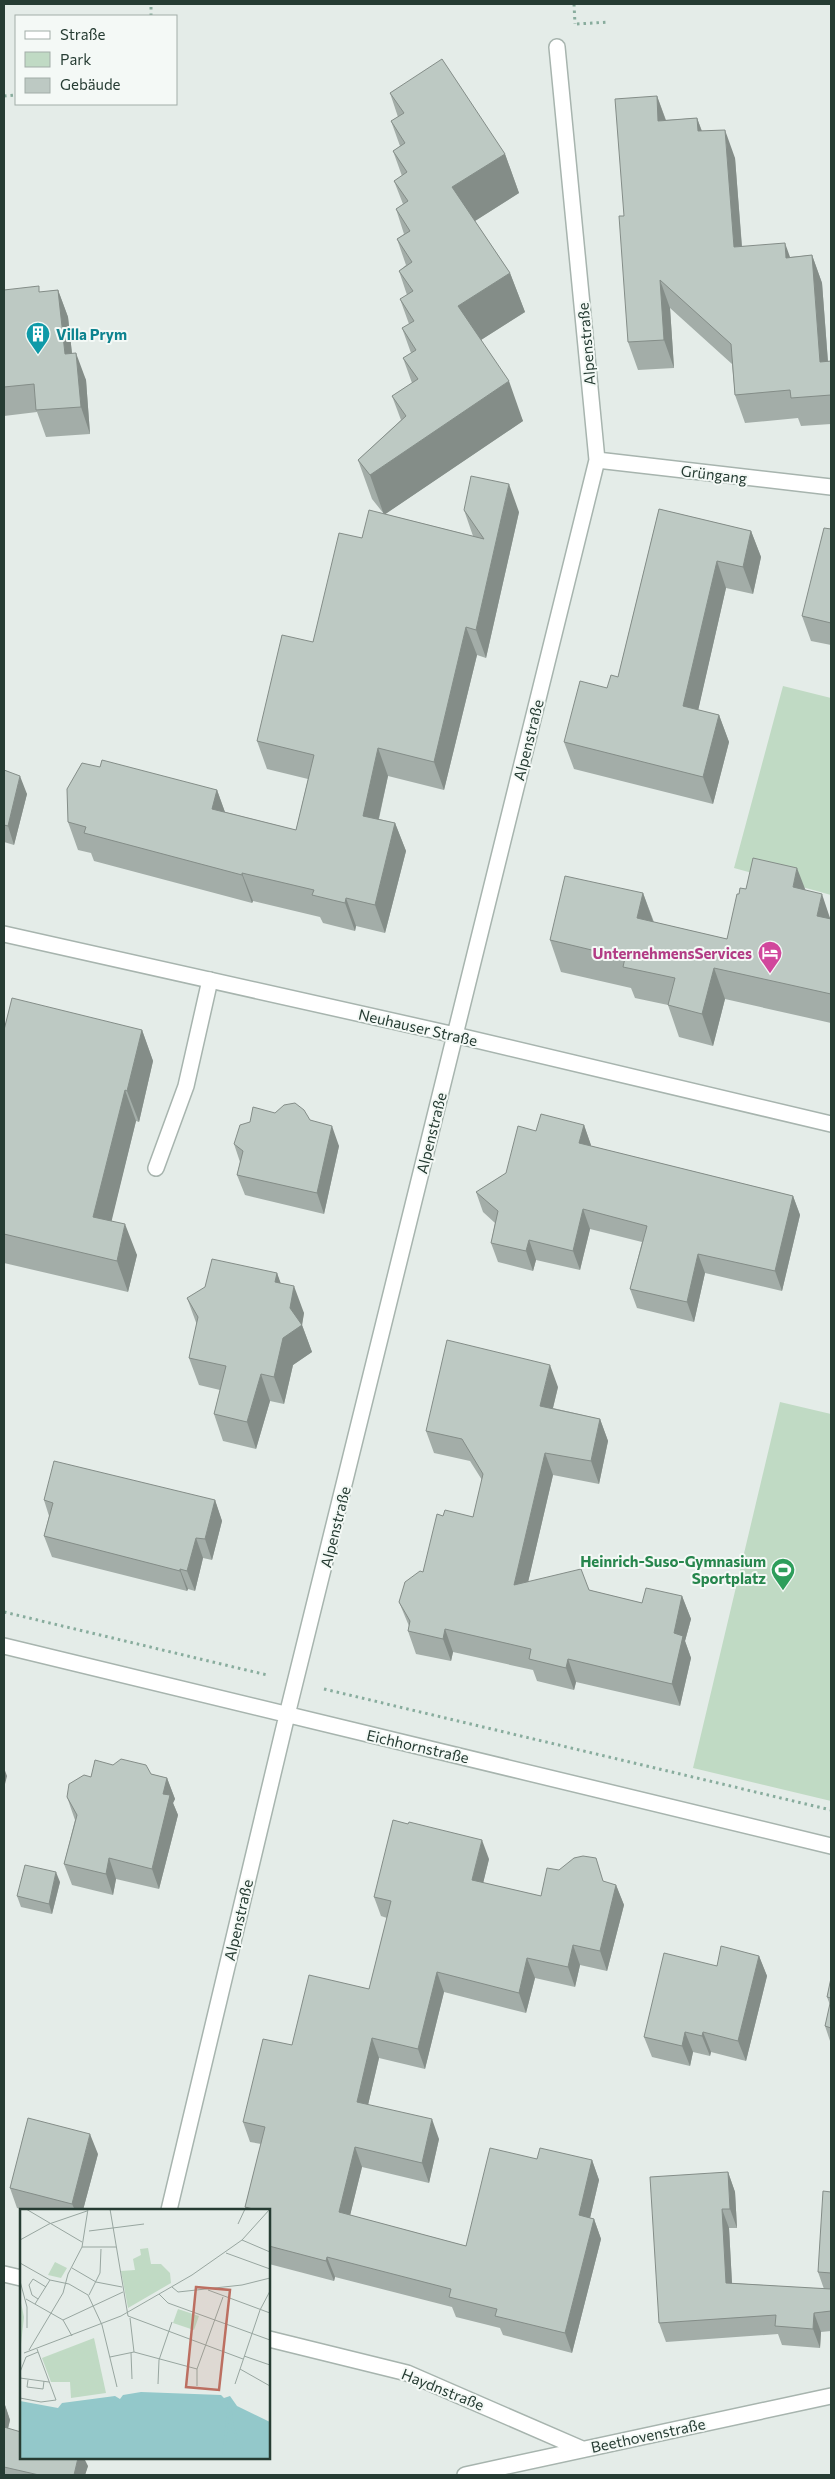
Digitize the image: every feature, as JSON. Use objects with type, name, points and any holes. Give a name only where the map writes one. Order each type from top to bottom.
[{"type":"street","name":"Alpenstraße","points":[[169,2209],[287,1715],[597,460],[557,47]]},
{"type":"street","name":"Grüngang","points":[[597,460],[831,487]]},
{"type":"street","name":"Neuhauser Straße","points":[[4,934],[455,1035],[831,1124]]},
{"type":"street","points":[[156,1168],[186,1086],[210,980]]},
{"type":"street","name":"Eichhornstraße","points":[[4,1646],[831,1846]]},
{"type":"street","points":[[4,2274],[20,2278]]},
{"type":"street","name":"Haydnstraße","points":[[270,2339],[407,2372],[582,2449]]},
{"type":"street","name":"Beethovenstraße","points":[[465,2475],[831,2396]]},
{"type":"path","points":[[576,24],[609,22]]},
{"type":"path","points":[[4,1612],[831,1810]]},
{"type":"green space","points":[[783,686],[831,698],[831,895],[734,868]]},
{"type":"green space","name":"Heinrich-Suso-Gymnasium Sportplatz","points":[[780,1402],[831,1414],[831,1801],[693,1768]]},
{"type":"building","points":[[442,59],[505,154],[452,187],[510,273],[458,306],[509,381],[370,475],[358,460],[406,416],[392,396],[418,379],[403,358],[416,350],[402,328],[414,321],[400,299],[413,291],[399,271],[412,262],[397,239],[410,231],[396,209],[408,201],[394,181],[407,172],[393,151],[405,143],[391,121],[404,113],[390,93]]},
{"type":"building","points":[[657,96],[658,121],[697,118],[698,131],[725,130],[734,247],[785,243],[786,258],[812,255],[820,362],[831,361],[831,395],[791,398],[790,390],[735,395],[731,344],[660,280],[664,340],[628,342],[619,216],[624,216],[615,99]]},
{"type":"building","name":"Villa Prym","points":[[39,286],[39,292],[58,290],[65,354],[76,353],[81,407],[36,410],[34,384],[4,387],[4,290]]},
{"type":"building","points":[[471,476],[509,484],[476,630],[466,627],[434,762],[378,748],[363,816],[395,823],[375,905],[346,898],[345,903],[312,895],[314,890],[242,873],[242,875],[84,833],[86,827],[68,822],[67,789],[82,763],[100,767],[102,760],[217,790],[212,809],[296,830],[314,755],[257,741],[282,635],[313,642],[339,533],[362,538],[369,510],[484,539],[464,510]]},
{"type":"building","points":[[659,509],[751,531],[743,567],[717,561],[683,706],[719,715],[703,777],[564,742],[580,681],[607,688],[611,675],[618,677]]},
{"type":"building","points":[[824,528],[831,529],[831,623],[802,616]]},
{"type":"building","points":[[4,770],[20,776],[8,826],[4,825]]},
{"type":"building","points":[[753,858],[797,868],[793,887],[822,894],[817,916],[831,919],[831,994],[714,968],[702,1014],[668,1005],[675,978],[623,967],[625,958],[550,940],[565,876],[643,893],[637,918],[727,939],[737,894],[739,894],[740,888],[746,889]]},
{"type":"building","points":[[12,998],[142,1030],[93,1217],[125,1224],[117,1261],[4,1234],[4,1030]]},
{"type":"building","points":[[295,1103],[304,1110],[310,1120],[332,1126],[317,1193],[237,1175],[243,1151],[234,1144],[240,1125],[250,1122],[253,1107],[275,1113],[284,1105]]},
{"type":"building","points":[[541,1114],[584,1125],[579,1143],[793,1196],[775,1271],[698,1254],[687,1302],[630,1289],[647,1226],[583,1209],[573,1251],[529,1240],[526,1251],[491,1243],[498,1211],[476,1192],[506,1173],[518,1126],[536,1131]]},
{"type":"building","points":[[212,1259],[277,1273],[275,1282],[294,1286],[290,1308],[302,1325],[283,1338],[274,1377],[261,1374],[247,1422],[214,1414],[226,1366],[189,1358],[198,1317],[187,1298],[205,1287]]},
{"type":"building","points":[[447,1340],[550,1365],[540,1406],[600,1419],[591,1461],[545,1453],[514,1585],[581,1569],[589,1590],[642,1603],[646,1588],[682,1596],[674,1633],[683,1636],[672,1684],[568,1659],[566,1668],[529,1659],[531,1649],[445,1629],[443,1639],[408,1631],[410,1621],[399,1602],[405,1582],[420,1571],[423,1572],[437,1514],[443,1516],[445,1510],[473,1517],[483,1474],[462,1439],[426,1431]]},
{"type":"building","points":[[54,1461],[215,1500],[205,1539],[196,1538],[187,1571],[180,1569],[180,1571],[44,1536],[53,1503],[44,1500]]},
{"type":"building","points":[[121,1759],[146,1765],[151,1774],[167,1778],[163,1794],[170,1795],[152,1869],[109,1858],[106,1874],[64,1864],[77,1815],[67,1797],[69,1784],[84,1775],[91,1777],[95,1760],[113,1765]]},
{"type":"building","points":[[393,1820],[408,1824],[409,1822],[482,1840],[472,1880],[541,1896],[547,1868],[559,1870],[574,1858],[583,1856],[596,1858],[603,1881],[616,1885],[600,1951],[573,1945],[568,1967],[527,1958],[519,1993],[437,1972],[418,2049],[372,2038],[357,2102],[432,2119],[422,2163],[355,2147],[339,2212],[466,2246],[490,2148],[537,2159],[540,2148],[592,2160],[579,2215],[594,2219],[565,2333],[495,2316],[497,2309],[449,2297],[451,2289],[327,2257],[326,2261],[270,2246],[270,2209],[245,2207],[265,2127],[243,2122],[263,2039],[292,2045],[309,1975],[369,1989],[391,1901],[374,1897]]},
{"type":"building","points":[[25,1865],[56,1872],[49,1904],[17,1896]]},
{"type":"building","points":[[721,1946],[759,1956],[738,2041],[703,2032],[702,2036],[685,2032],[682,2046],[644,2037],[664,1953],[717,1966]]},
{"type":"building","points":[[831,1978],[831,1998],[827,1997]]},
{"type":"building","points":[[831,1999],[831,2028],[825,2026]]},
{"type":"building","points":[[28,2118],[90,2134],[72,2204],[10,2188]]},
{"type":"building","points":[[728,2172],[730,2209],[722,2209],[726,2283],[831,2289],[831,2311],[814,2313],[813,2329],[775,2326],[776,2315],[659,2323],[650,2177]]},
{"type":"building","points":[[823,2191],[831,2192],[831,2273],[818,2272]]},
{"type":"building","points":[[4,2427],[20,2432],[20,2459],[78,2459],[74,2475],[39,2475],[4,2467]]},
{"type":"place","name":"Villa Prym","points":[[38,355]]},
{"type":"place","name":"UnternehmensServices","points":[[770,974]]},
{"type":"place","name":"Heinrich-Suso-Gymnasium Sportplatz","points":[[783,1591]]}]
